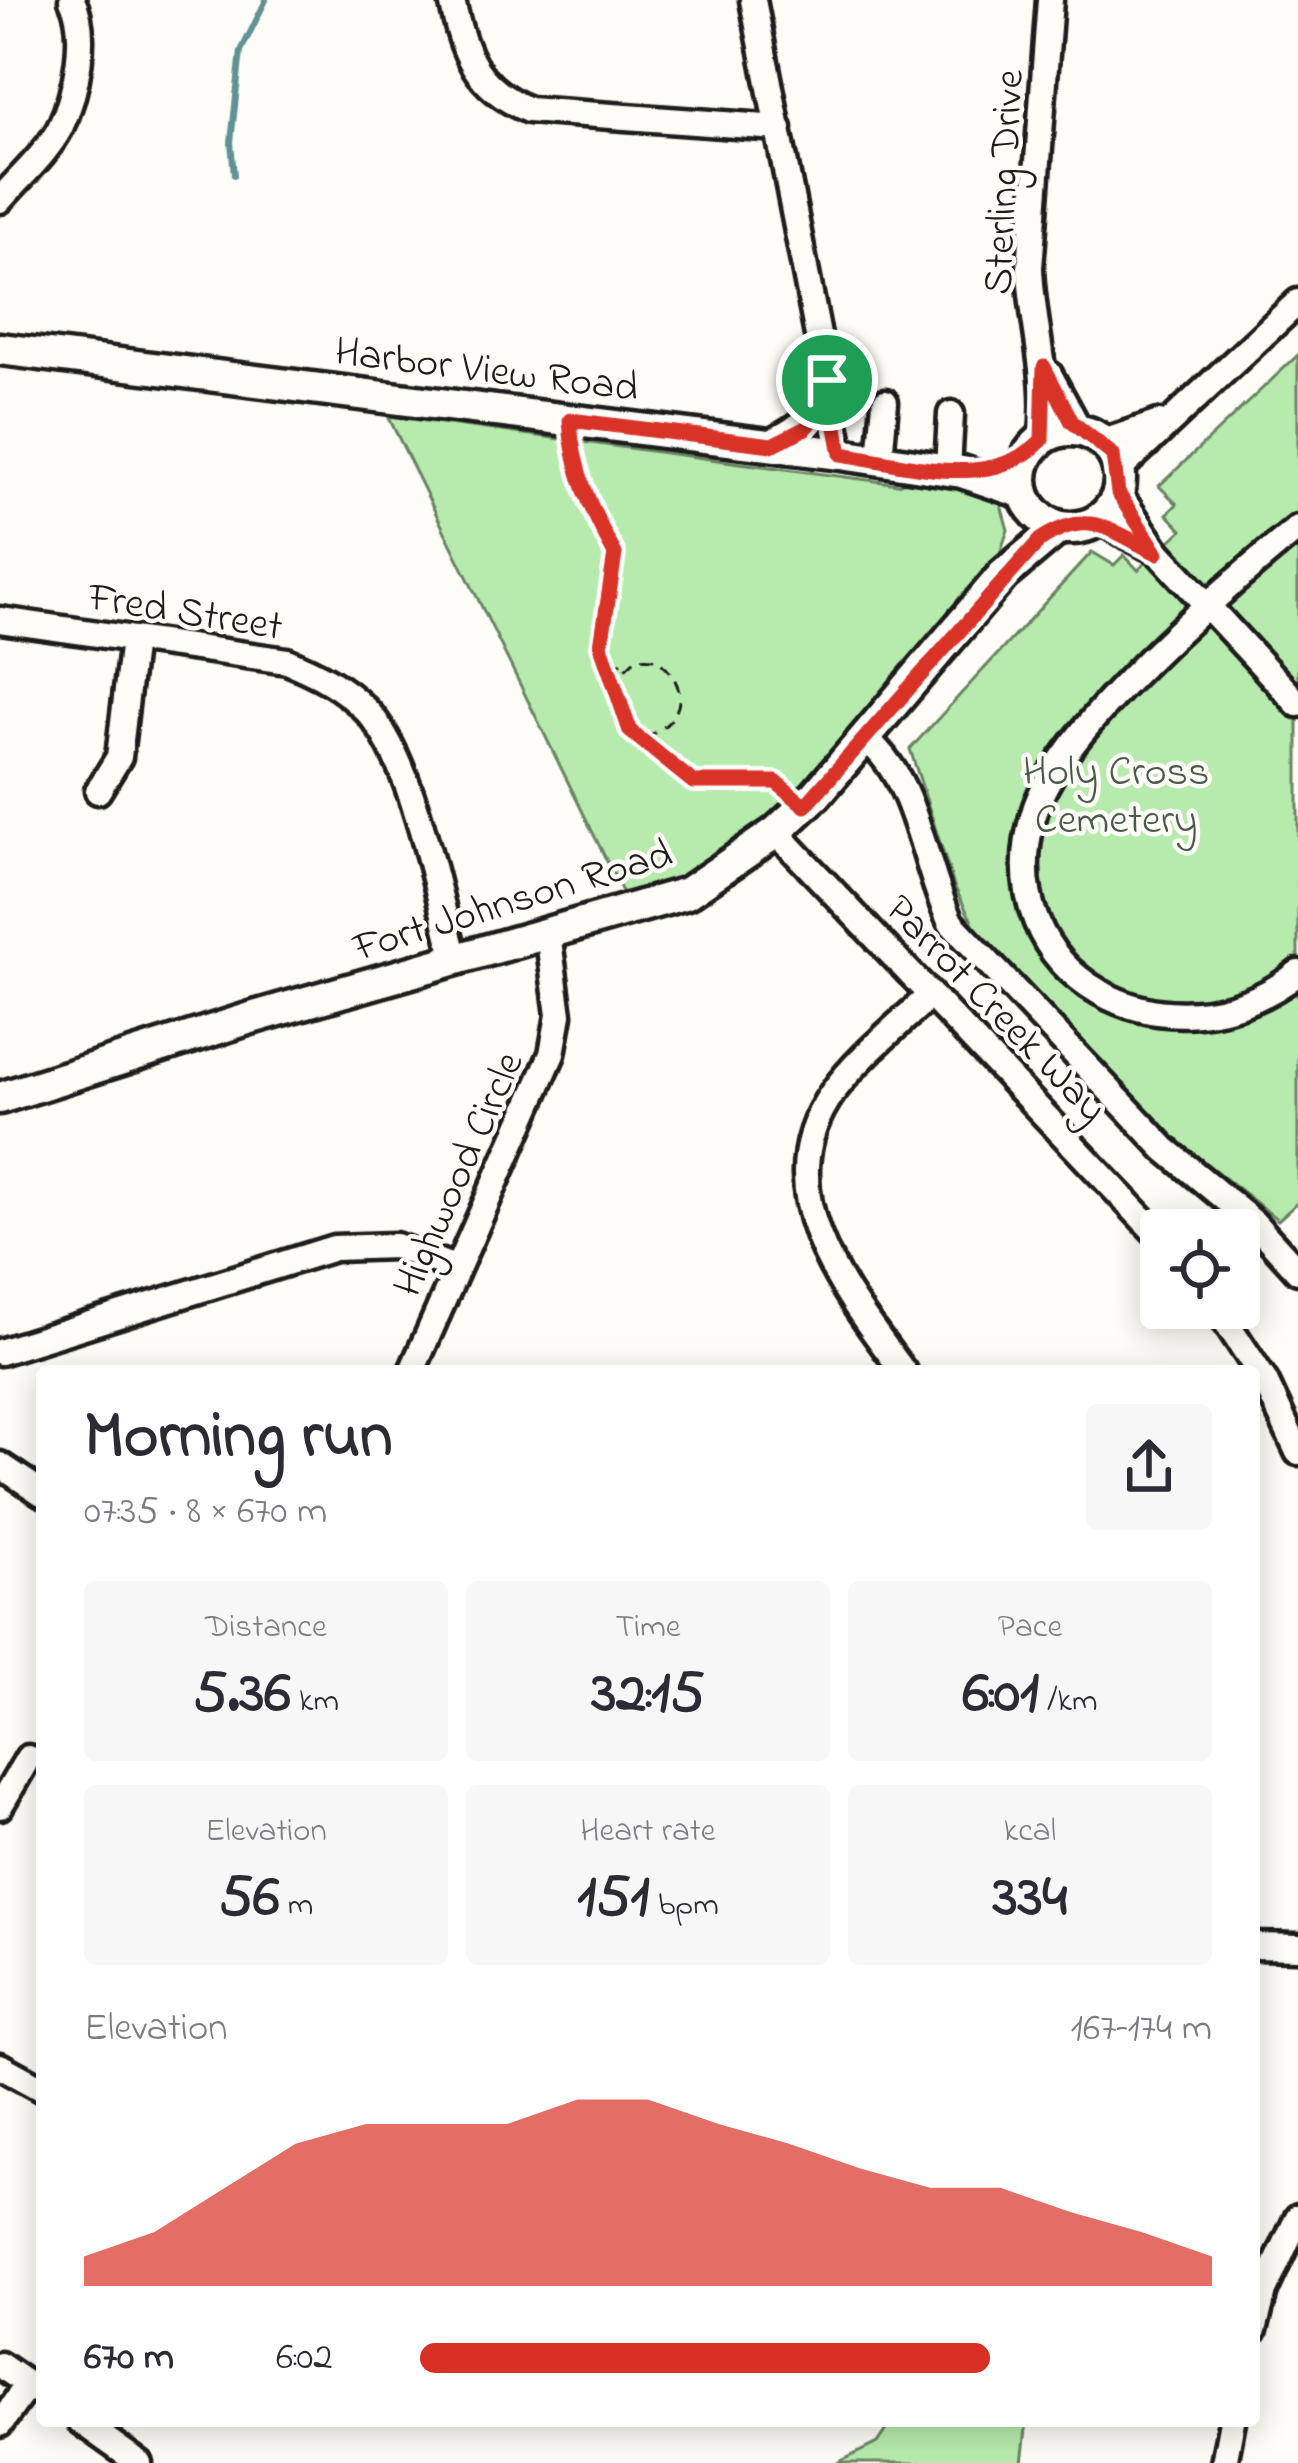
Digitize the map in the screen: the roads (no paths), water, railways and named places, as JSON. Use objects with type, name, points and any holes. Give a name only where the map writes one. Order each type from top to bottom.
[{"type":"main road","name":"Harbor View Road","points":[[0,349],[955,470],[1003,466],[1036,446]]},
{"type":"main road","points":[[772,445],[806,428],[818,414],[827,380]]},
{"type":"main road","points":[[1091,436],[1118,481],[1098,520],[1060,526],[1026,498],[1024,465],[1036,446],[1091,436]]},
{"type":"main road","name":"Harbor View Road","points":[[955,470],[1026,498]]},
{"type":"main road","name":"Fort Johnson Road","points":[[1003,575],[1026,498]]},
{"type":"main road","name":"Fort Johnson Road","points":[[0,1098],[687,893],[776,832],[805,806],[1003,575],[1060,526]]},
{"type":"street","points":[[0,200],[59,129],[77,73],[78,11],[72,0]]},
{"type":"street","points":[[452,0],[462,48],[478,77],[498,97],[528,110],[779,128]]},
{"type":"street","points":[[753,0],[841,454]]},
{"type":"street","name":"Sterling Drive","points":[[1036,446],[1044,367],[1031,309],[1030,268],[1050,0]]},
{"type":"street","points":[[1298,302],[1182,411],[1118,481],[1157,553],[1298,704]]},
{"type":"street","name":"Sterling Drive","points":[[1044,367],[1091,436]]},
{"type":"street","points":[[880,459],[885,402]]},
{"type":"street","points":[[1091,436],[1182,411]]},
{"type":"street","points":[[951,414],[955,470]]},
{"type":"street","points":[[1098,520],[1157,553]]},
{"type":"street","points":[[1298,528],[1205,604],[1052,772],[1028,840],[1031,899],[1060,957],[1090,987],[1124,1007],[1186,1017],[1220,1014],[1269,993],[1298,973]]},
{"type":"street","name":"Fred Street","points":[[0,620],[286,661],[326,677],[368,711],[391,742],[455,960]]},
{"type":"street","points":[[98,791],[119,757],[133,639]]},
{"type":"street","points":[[866,739],[896,772],[933,887],[951,923],[984,964],[1165,1149],[1254,1222],[1298,1271]]},
{"type":"street","name":"Parrot Creek Way","points":[[776,832],[1140,1216]]},
{"type":"street","name":"Highwood Circle","points":[[415,1365],[552,1054],[559,1015],[548,933]]},
{"type":"street","points":[[899,1365],[844,1291],[814,1227],[803,1172],[807,1142],[832,1094],[930,995]]},
{"type":"street","points":[[0,1352],[334,1248],[395,1246],[455,1268]]},
{"type":"street","points":[[1230,1329],[1253,1365]]},
{"type":"street","points":[[1260,1376],[1298,1452]]},
{"type":"street","points":[[0,1465],[36,1489]]},
{"type":"street","points":[[0,1806],[28,1758]]},
{"type":"street","points":[[1260,1946],[1298,1947]]},
{"type":"street","points":[[0,2066],[36,2086]]},
{"type":"street","points":[[1260,2307],[1298,2217]]},
{"type":"street","points":[[0,2365],[35,2389],[0,2424]]},
{"type":"street","points":[[89,2427],[140,2463]]},
{"type":"street","points":[[1224,2463],[1231,2427]]},
{"type":"waterway","points":[[234,175],[231,142],[241,51],[266,0]]},
{"type":"park label","name":"Holy Cross Cemetery","points":[[1116,793]]}]
